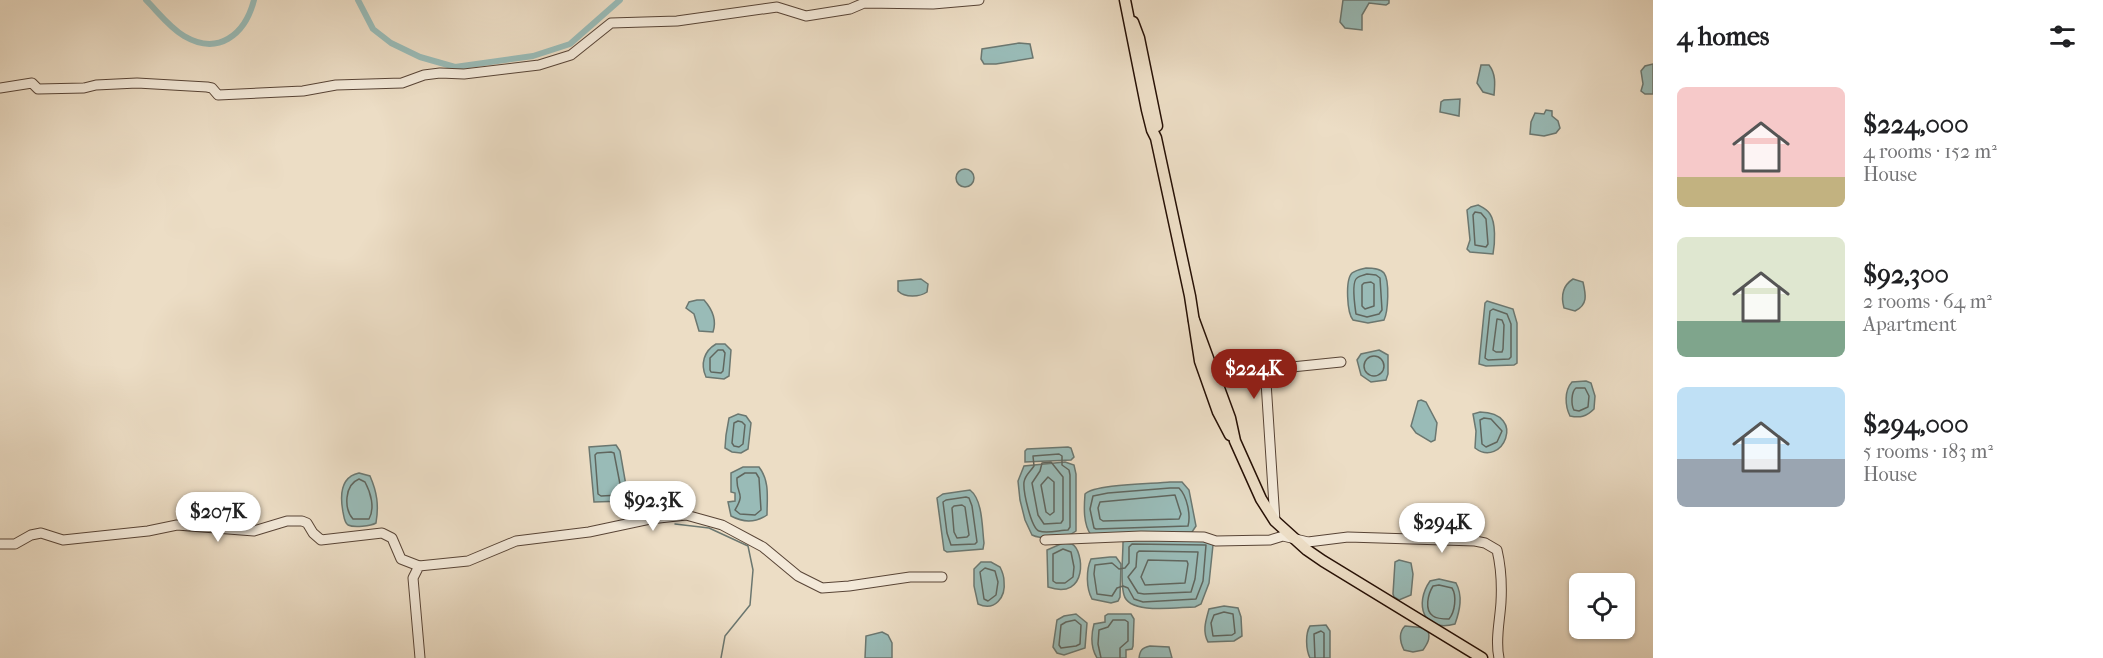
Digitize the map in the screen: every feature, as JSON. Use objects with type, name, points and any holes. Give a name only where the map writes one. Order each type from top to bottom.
[{"type":"main road","points":[[1126,5],[1139,38],[1156,115],[1156,138],[1194,320],[1197,348],[1218,412],[1228,434],[1235,441],[1261,499],[1275,521],[1294,540],[1323,561],[1482,658]]},
{"type":"street","points":[[0,88],[32,82],[38,89],[137,83],[207,87],[212,88],[218,95],[234,95],[303,91],[336,85],[402,83],[440,72],[465,74],[539,65],[571,55],[611,23],[677,21],[777,7],[806,15],[850,9],[864,3],[933,4],[978,0]]},
{"type":"street","points":[[1275,521],[1266,382],[1269,372],[1282,368],[1341,362]]},
{"type":"street","points":[[0,544],[15,544],[31,535],[41,534],[63,540],[148,531],[177,525],[254,531],[287,521],[302,521],[307,523],[321,540],[382,533],[392,538],[401,559],[418,566],[468,561],[516,540],[589,532],[650,519],[686,515],[722,525],[763,547],[798,576],[822,588],[910,577],[942,577]]},
{"type":"street","points":[[1045,540],[1141,536],[1204,537],[1216,541],[1270,540],[1283,537],[1308,542],[1348,537],[1475,541],[1497,550],[1501,567],[1499,658]]},
{"type":"street","points":[[418,566],[413,578],[420,658]]},
{"type":"water","points":[[1343,0],[1389,0],[1389,3],[1386,5],[1369,3],[1362,15],[1362,30],[1345,28],[1340,22]]},
{"type":"water","points":[[1019,43],[1030,44],[1033,58],[996,64],[984,64],[981,59],[982,49]]},
{"type":"water","points":[[1653,64],[1653,94],[1645,94],[1641,91],[1643,84],[1641,71],[1645,66]]},
{"type":"water","points":[[1481,65],[1489,65],[1493,72],[1494,95],[1483,92],[1477,83]]},
{"type":"water","points":[[1460,99],[1459,116],[1440,112],[1441,102],[1444,100]]},
{"type":"water","points":[[1546,110],[1552,111],[1552,116],[1558,121],[1560,128],[1556,133],[1544,136],[1530,134],[1531,122],[1535,113],[1544,114]]},
{"type":"water","points":[[965,169],[971,172],[974,178],[971,184],[965,187],[959,184],[956,178],[959,172]]},
{"type":"water","points":[[1478,205],[1492,218],[1493,254],[1470,252],[1467,249],[1470,240],[1467,210]]},
{"type":"water","points":[[1366,268],[1382,271],[1386,277],[1388,289],[1384,320],[1368,323],[1353,320],[1349,311],[1348,296],[1348,282],[1352,273]]},
{"type":"water","points":[[921,279],[928,284],[927,292],[924,294],[908,296],[898,291],[898,281]]},
{"type":"water","points":[[1573,279],[1583,282],[1585,295],[1584,303],[1575,311],[1564,308],[1563,300],[1563,292]]},
{"type":"water","points":[[704,300],[711,311],[714,319],[713,332],[699,331],[694,314],[686,308],[689,302]]},
{"type":"water","points":[[1487,301],[1513,309],[1517,323],[1517,363],[1514,365],[1479,364]]},
{"type":"water","points":[[716,344],[725,344],[731,350],[729,376],[724,379],[706,377],[704,372],[703,363],[706,354]]},
{"type":"water","points":[[1379,350],[1388,355],[1388,374],[1386,380],[1371,382],[1361,375],[1357,360],[1361,354]]},
{"type":"water","points":[[1572,382],[1591,383],[1595,396],[1594,409],[1583,416],[1570,416],[1566,399],[1569,386]]},
{"type":"water","points":[[1418,401],[1426,402],[1437,423],[1435,440],[1431,442],[1416,433],[1411,426]]},
{"type":"water","points":[[1480,412],[1495,415],[1503,421],[1507,429],[1506,438],[1494,451],[1485,453],[1475,448],[1476,431],[1473,414]]},
{"type":"water","points":[[738,414],[746,416],[751,423],[748,449],[741,453],[725,448],[729,418]]},
{"type":"water","points":[[616,445],[620,451],[628,497],[625,501],[594,502],[589,447]]},
{"type":"water","points":[[1071,448],[1074,457],[1071,460],[1025,462],[1027,449]]},
{"type":"water","points":[[1065,462],[1074,465],[1076,474],[1076,531],[1054,538],[1032,535],[1020,500],[1018,481],[1024,466]]},
{"type":"water","points":[[743,467],[759,467],[765,478],[767,515],[754,521],[740,520],[731,516],[728,502],[735,501],[735,493],[731,492],[731,473]]},
{"type":"water","points":[[359,473],[370,476],[377,499],[377,516],[374,524],[354,526],[348,525],[345,521],[342,494],[348,479]]},
{"type":"water","points":[[1182,482],[1189,490],[1196,526],[1192,532],[1091,535],[1088,531],[1084,510],[1085,494],[1112,486]]},
{"type":"water","points":[[970,490],[980,507],[983,549],[947,552],[944,550],[937,498],[943,494]]},
{"type":"water","points":[[1130,538],[1211,541],[1213,545],[1209,583],[1201,604],[1195,607],[1144,608],[1128,601],[1123,590],[1122,569],[1123,542]]},
{"type":"water","points":[[1063,543],[1072,544],[1076,548],[1079,555],[1080,573],[1077,581],[1071,587],[1061,589],[1048,587],[1047,550]]},
{"type":"water","points":[[1116,557],[1121,564],[1120,597],[1118,601],[1111,603],[1092,599],[1087,579],[1091,559]]},
{"type":"water","points":[[1399,560],[1411,563],[1413,574],[1411,595],[1399,600],[1393,594],[1395,562]]},
{"type":"water","points":[[981,562],[991,562],[1000,567],[1004,577],[1001,597],[990,606],[978,604],[974,586],[974,569]]},
{"type":"water","points":[[1439,579],[1456,583],[1460,593],[1455,624],[1444,626],[1435,624],[1424,614],[1422,607],[1425,590],[1430,581]]},
{"type":"water","points":[[1224,606],[1238,608],[1242,636],[1234,641],[1208,642],[1205,630],[1209,609]]},
{"type":"water","points":[[1076,614],[1087,623],[1085,648],[1064,655],[1057,653],[1053,647],[1057,620]]},
{"type":"water","points":[[1131,614],[1134,619],[1133,646],[1132,649],[1126,650],[1126,658],[1097,658],[1095,654],[1092,641],[1094,624],[1105,622],[1105,616]]},
{"type":"water","points":[[1326,625],[1330,631],[1330,658],[1310,658],[1307,633],[1310,626]]},
{"type":"water","points":[[1405,626],[1426,628],[1429,637],[1423,650],[1413,652],[1404,650],[1400,638]]},
{"type":"water","points":[[882,632],[888,635],[892,643],[892,658],[865,658],[866,636]]},
{"type":"water","points":[[1150,646],[1169,647],[1172,658],[1139,658],[1142,650]]},
{"type":"waterway","points":[[146,0],[184,36],[196,42],[208,44],[219,43],[237,32],[250,12],[254,0]]},
{"type":"waterway","points":[[358,0],[373,29],[391,43],[420,57],[455,67],[533,56],[570,44],[620,0]]},
{"type":"waterway","points":[[675,524],[709,528],[748,546],[753,570],[750,605],[725,636],[721,658]]}]
